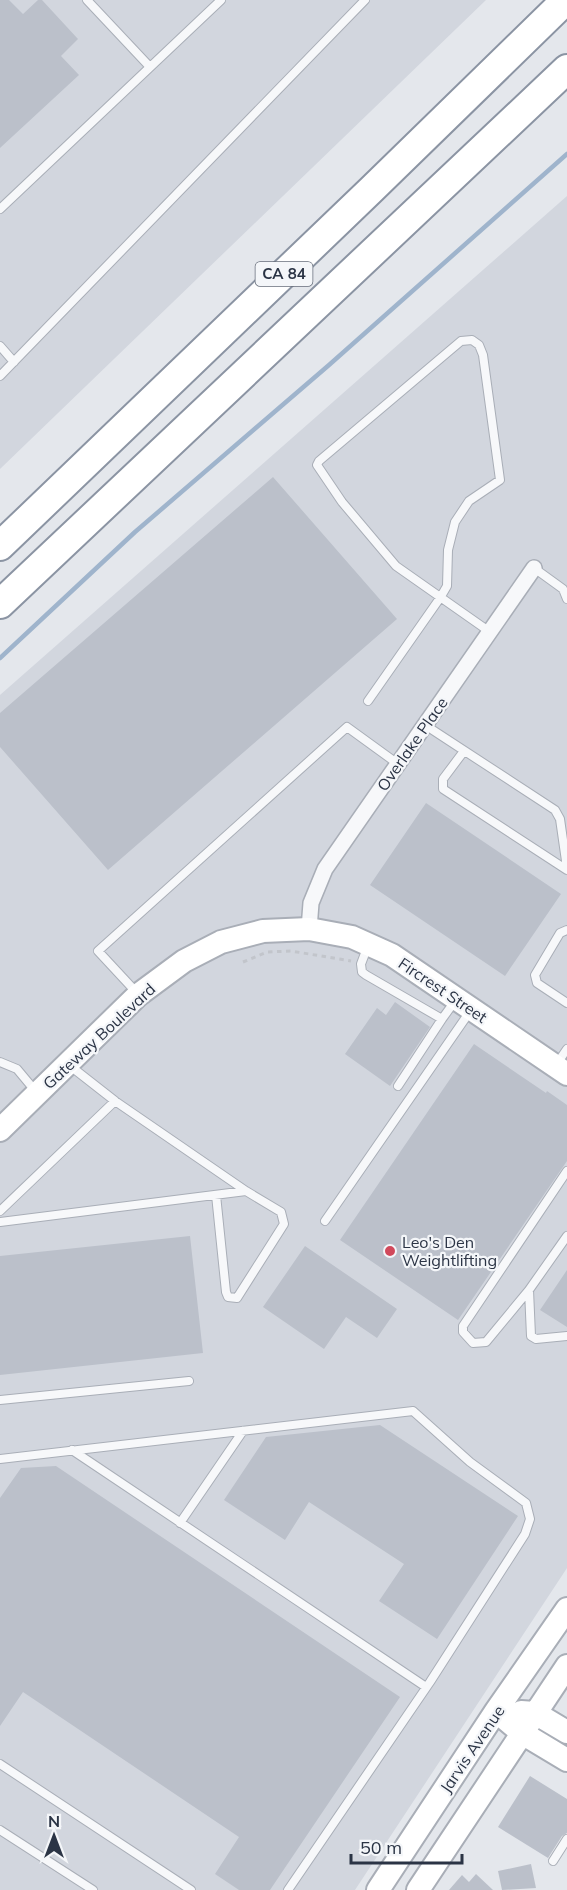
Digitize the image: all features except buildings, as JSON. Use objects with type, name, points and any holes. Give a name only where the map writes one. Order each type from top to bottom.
[{"type":"highway","name":"CA 84","points":[[0,527],[215,321],[541,0]]},
{"type":"highway","name":"CA 84","points":[[0,546],[566,0]]},
{"type":"highway","name":"CA 84","points":[[0,604],[567,69]]},
{"type":"street","name":"Overlake Place","points":[[309,929],[311,903],[325,869],[534,568]]},
{"type":"street","name":"Fircrest Street","points":[[309,929],[352,937],[365,953],[393,955],[464,1004],[563,1063]]},
{"type":"street","name":"Gateway Boulevard","points":[[0,1130],[138,994],[184,961],[221,942],[263,931],[309,929]]},
{"type":"street","name":"Jarvis Avenue","points":[[378,1890],[496,1711],[567,1610]]},
{"type":"street","name":"Jarvis Avenue","points":[[418,1890],[567,1666]]},
{"type":"street","points":[[496,1711],[535,1713],[567,1732]]},
{"type":"street","points":[[496,1711],[522,1733],[567,1760]]},
{"type":"lane","points":[[87,0],[150,67]]},
{"type":"lane","points":[[0,209],[221,0]]},
{"type":"lane","points":[[0,376],[365,0]]},
{"type":"lane","points":[[368,701],[440,598],[447,586],[448,550],[455,522],[469,501],[501,480],[483,355],[479,345],[472,340],[461,341],[317,465],[342,502],[396,566],[440,598],[490,632]]},
{"type":"lane","points":[[0,346],[14,362]]},
{"type":"lane","points":[[534,568],[563,589],[567,599]]},
{"type":"lane","points":[[425,725],[555,810],[560,819],[567,869]]},
{"type":"lane","points":[[138,994],[98,951],[347,727],[398,764]]},
{"type":"lane","points":[[464,751],[443,778],[443,789],[567,869]]},
{"type":"lane","points":[[567,930],[560,933],[535,975],[537,984],[567,1003]]},
{"type":"lane","points":[[365,953],[361,969],[366,975],[442,1019]]},
{"type":"lane","points":[[398,1086],[442,1019],[464,1004]]},
{"type":"lane","points":[[325,1221],[464,1004]]},
{"type":"lane","points":[[0,1062],[17,1069],[38,1094]]},
{"type":"lane","points":[[68,1064],[115,1101],[246,1191],[281,1212],[284,1224],[237,1298],[234,1299],[228,1297],[226,1293],[216,1195]]},
{"type":"lane","points":[[0,1211],[115,1101]]},
{"type":"lane","points":[[567,1171],[464,1326],[463,1332],[473,1343],[486,1342],[529,1290],[567,1236]]},
{"type":"lane","points":[[0,1222],[246,1191]]},
{"type":"lane","points":[[529,1290],[531,1336],[536,1339],[567,1336]]},
{"type":"lane","points":[[0,1400],[189,1381]]},
{"type":"lane","points":[[0,1459],[412,1411],[470,1462],[526,1503],[530,1519],[525,1534],[426,1687],[288,1890]]},
{"type":"lane","points":[[180,1523],[243,1431]]},
{"type":"lane","points":[[72,1450],[426,1687]]},
{"type":"lane","points":[[0,1764],[191,1890]]},
{"type":"lane","points":[[0,1830],[93,1890]]},
{"type":"lane","points":[[553,1861],[567,1839]]},
{"type":"path","points":[[243,962],[267,952],[291,951],[351,961],[365,953]]},
{"type":"shaded area","points":[[0,0],[486,0],[0,469]]},
{"type":"shaded area","points":[[567,196],[567,1568],[355,1890],[0,1890],[0,695]]},
{"type":"waterway","points":[[0,658],[135,532],[329,365],[567,154]]},
{"type":"place","name":"Leo's Den Weightlifting","points":[[390,1251]]}]
